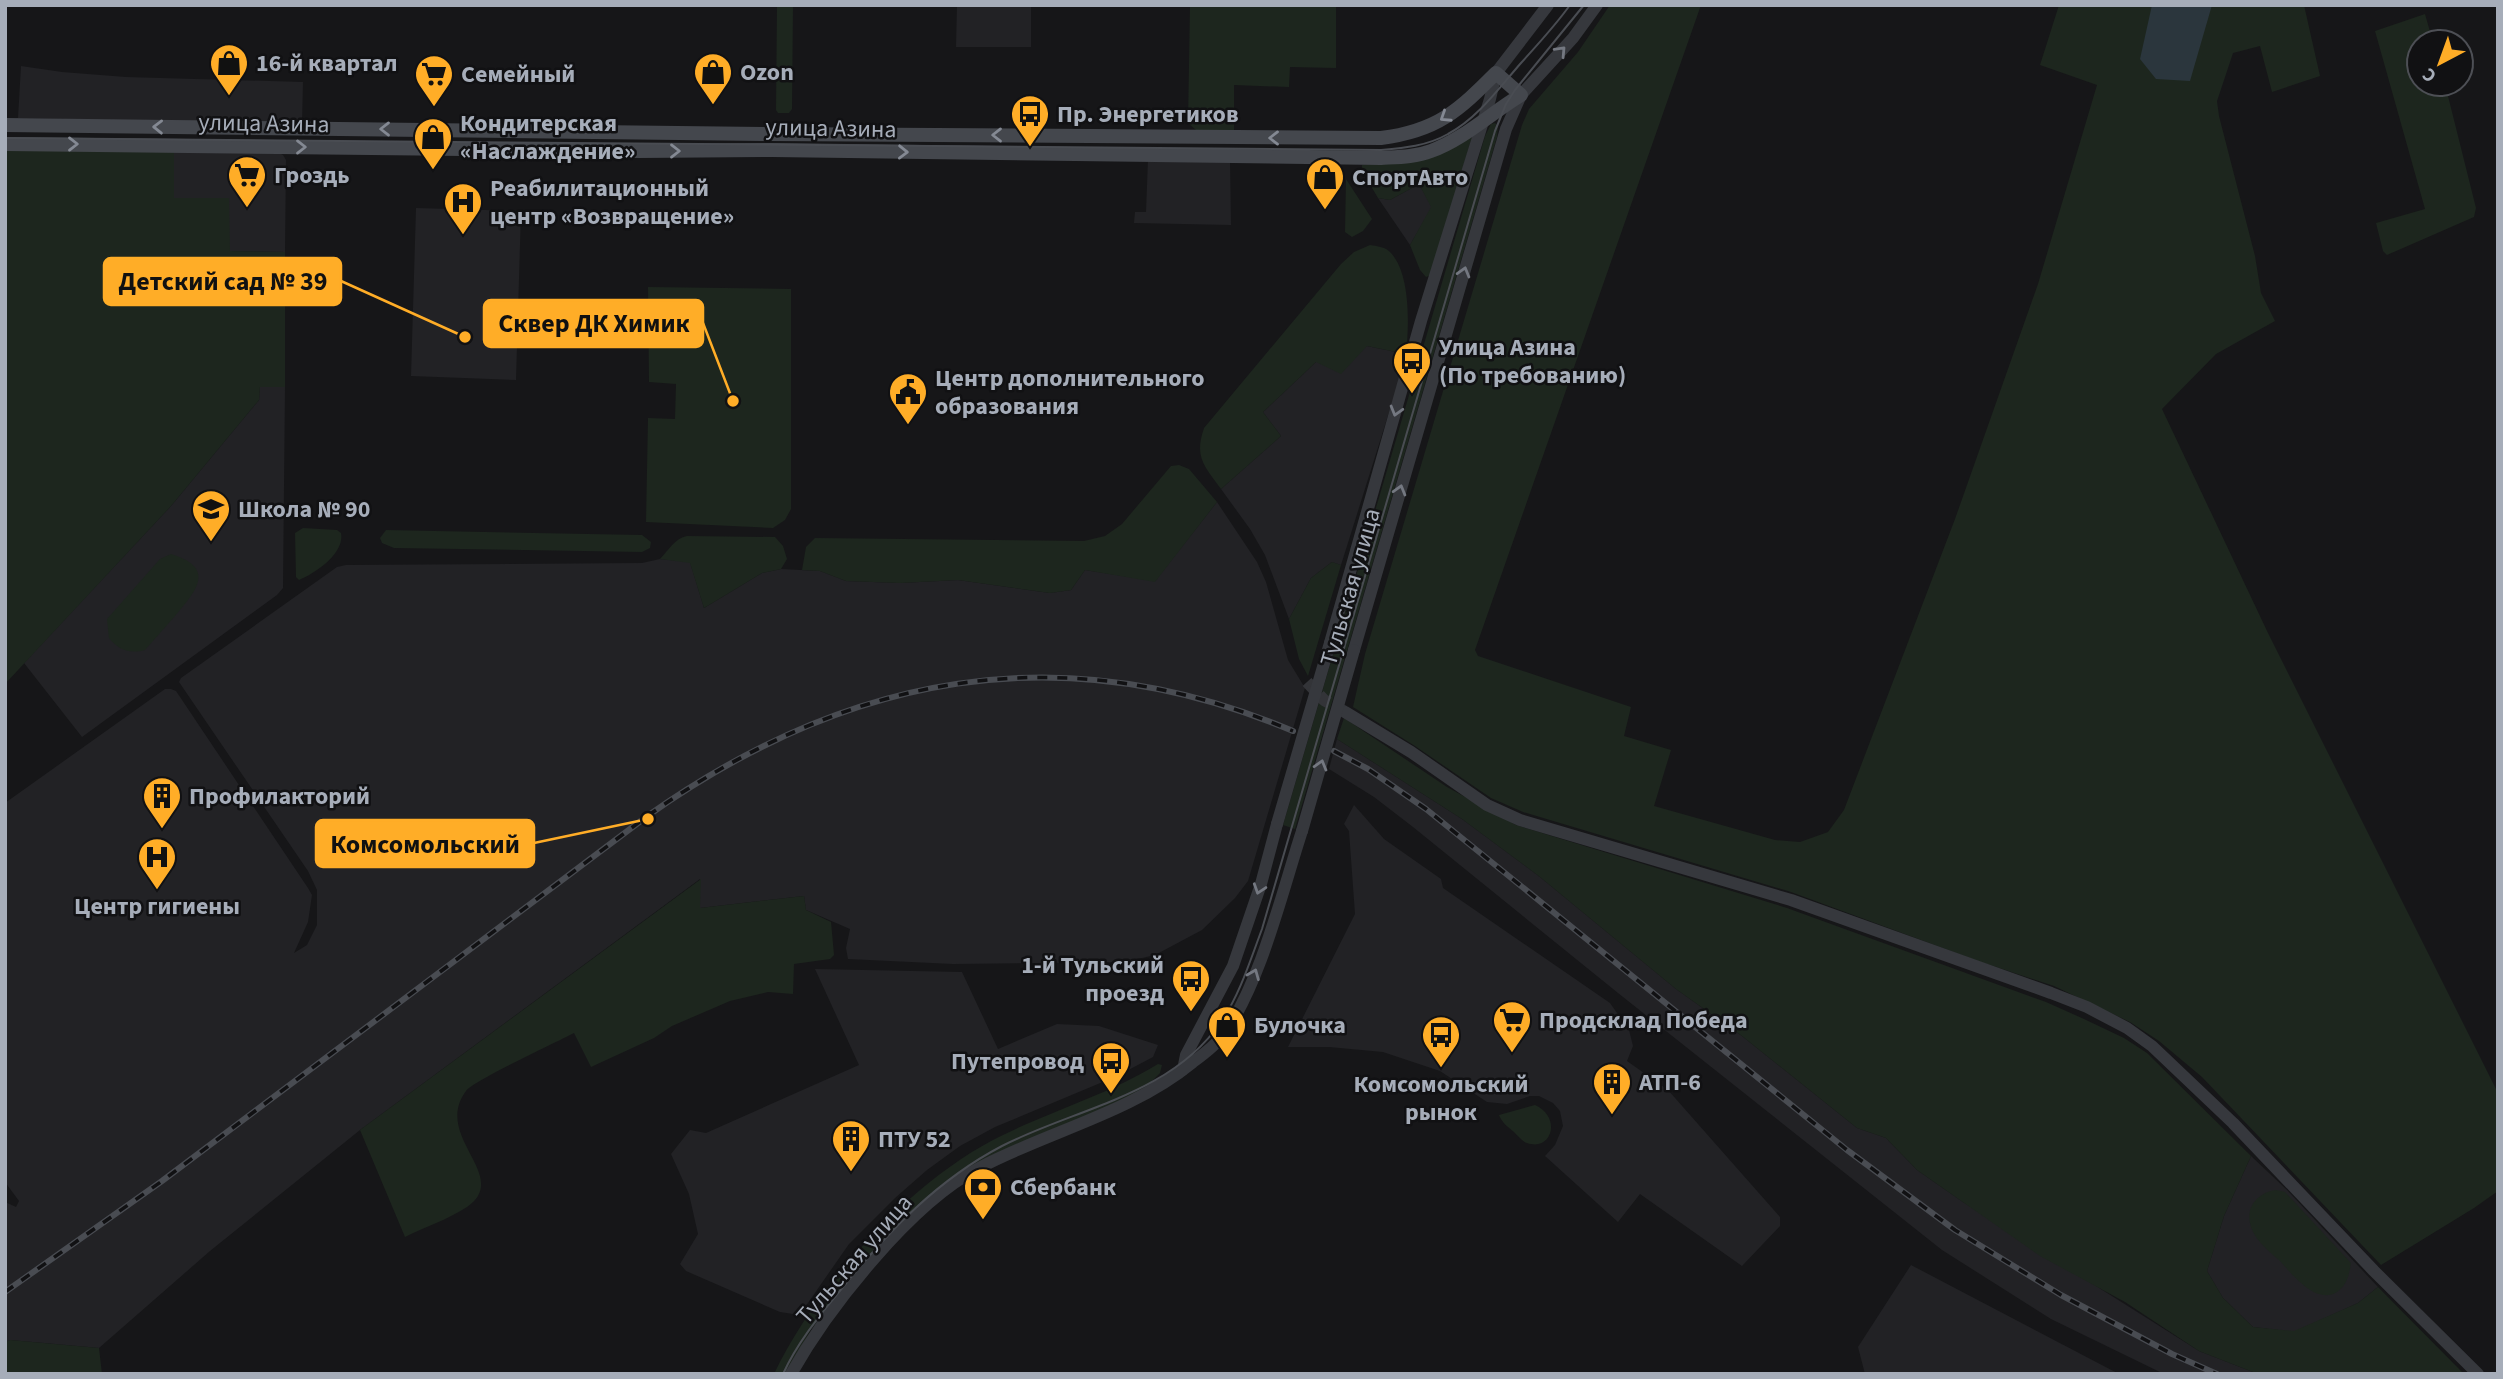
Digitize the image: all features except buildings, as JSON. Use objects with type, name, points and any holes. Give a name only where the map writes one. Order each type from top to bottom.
[{"type":"main road","points":[[1496,73],[1521,95]]},
{"type":"main road","name":"улица Азина","points":[[5,124],[772,134],[1381,138],[1425,130],[1445,119],[1466,103],[1496,73]]},
{"type":"main road","name":"улица Азина","points":[[5,144],[1381,158],[1431,151],[1452,141],[1521,95]]},
{"type":"street","name":"улица Азина","points":[[1496,73],[1548,5]]},
{"type":"street","name":"улица Азина","points":[[1521,95],[1573,38],[1597,5]]},
{"type":"street","name":"Тульская улица","points":[[1184,1070],[1186,1055],[1233,966],[1261,884],[1421,321],[1496,73]]},
{"type":"street","name":"Тульская улица","points":[[791,1374],[815,1333],[875,1260],[914,1216],[944,1190],[976,1169],[1140,1097],[1184,1070],[1223,1035],[1239,1008],[1270,932],[1302,831],[1506,129],[1521,95]]},
{"type":"street","points":[[1345,712],[1411,752],[1487,805],[1520,820],[1791,900],[2087,1007],[2127,1028],[2152,1046],[2234,1123],[2374,1271],[2478,1374]]},
{"type":"shaded area","points":[[777,5],[793,5],[792,109],[789,113],[778,113],[776,110]]},
{"type":"shaded area","points":[[957,5],[1031,5],[1031,47],[956,47]]},
{"type":"shaded area","points":[[1190,5],[1336,5],[1336,68],[1290,67],[1289,87],[1234,85],[1234,130],[1196,130],[1188,123]]},
{"type":"shaded area","points":[[1610,5],[1701,5],[1475,650],[1478,656],[1631,707],[1624,736],[1671,750],[1654,806],[1775,840],[1800,842],[1828,832],[1844,810],[1955,519],[2038,284],[2097,85],[2040,65],[2059,5],[2304,5],[2320,76],[2272,92],[2260,46],[2233,53],[2217,101],[2255,256],[2261,293],[2275,321],[2216,354],[2162,409],[2268,633],[2498,1093],[2498,1191],[2381,1265],[2202,1077],[2159,1041],[2130,1022],[2054,986],[1791,892],[1523,812],[1491,798],[1353,707],[1365,654],[1522,125],[1529,109],[1578,52]]},
{"type":"shaded area","points":[[2152,5],[2212,5],[2190,81],[2156,79],[2140,59]]},
{"type":"shaded area","points":[[2425,14],[2429,28],[2405,28],[2405,98],[2448,98],[2476,208],[2474,217],[2387,255],[2383,251],[2376,223],[2425,209],[2375,31]]},
{"type":"shaded area","points":[[21,66],[126,77],[303,82],[302,124],[18,118]]},
{"type":"shaded area","points":[[1491,124],[1498,126],[1497,137],[1295,829],[1283,825],[1485,136]]},
{"type":"shaded area","points":[[1472,137],[1431,275],[1426,277],[1420,270],[1410,245],[1431,207],[1419,184],[1390,200],[1378,198],[1362,171],[1362,165],[1386,164]]},
{"type":"shaded area","points":[[5,150],[174,152],[174,198],[229,198],[230,251],[285,252],[285,387],[260,387],[259,400],[171,506],[5,684]]},
{"type":"shaded area","points":[[174,152],[277,152],[283,155],[286,160],[285,252],[230,251],[173,198]]},
{"type":"shaded area","points":[[1148,159],[1230,160],[1231,225],[1134,223],[1135,212],[1146,212]]},
{"type":"shaded area","points":[[1346,179],[1372,219],[1363,231],[1352,237],[1345,232]]},
{"type":"shaded area","points":[[1419,184],[1432,207],[1410,245],[1378,198],[1390,200]]},
{"type":"shaded area","points":[[416,208],[521,211],[516,380],[411,376]]},
{"type":"shaded area","points":[[1370,245],[1389,251],[1402,274],[1408,316],[1406,354],[1367,346],[1341,374],[1316,362],[1263,412],[1281,436],[1221,489],[1202,461],[1200,447],[1204,428],[1341,264],[1354,252]]},
{"type":"shaded area","points":[[648,287],[791,289],[791,509],[785,520],[773,528],[646,522],[648,418],[675,419],[676,384],[649,382]]},
{"type":"shaded area","points":[[1367,346],[1406,354],[1402,371],[1341,565],[1332,562],[1311,578],[1289,619],[1265,555],[1221,489],[1281,436],[1263,412],[1316,362]]},
{"type":"shaded area","name":"Школа № 90","points":[[260,387],[285,387],[283,588],[82,737],[24,663],[171,506],[259,400]]},
{"type":"shaded area","points":[[1179,465],[1189,469],[1217,502],[1155,582],[1085,570],[1071,590],[1050,593],[958,580],[900,583],[846,581],[820,571],[802,570],[806,547],[815,538],[1084,541],[1105,536],[1122,524],[1171,466]]},
{"type":"shaded area","points":[[1217,502],[1257,562],[1266,582],[1288,660],[1305,688],[1248,881],[1235,898],[1202,930],[1155,955],[1125,962],[953,964],[848,959],[846,948],[850,929],[806,910],[804,896],[700,908],[700,879],[360,1130],[210,1251],[99,1348],[10,1340],[5,1342],[5,1202],[16,1207],[19,1201],[5,1182],[5,803],[165,689],[176,691],[312,895],[308,922],[294,953],[307,945],[317,925],[317,890],[308,871],[179,682],[337,567],[642,563],[660,559],[690,562],[704,608],[762,573],[781,569],[820,571],[846,581],[900,583],[958,580],[1050,593],[1071,590],[1085,570],[1155,581]]},
{"type":"shaded area","points":[[303,528],[337,530],[341,533],[341,540],[339,548],[328,561],[299,580],[296,577],[295,533]]},
{"type":"shaded area","points":[[386,530],[642,535],[651,542],[650,548],[642,552],[394,548],[382,543],[380,538]]},
{"type":"shaded area","points":[[687,536],[775,537],[783,546],[787,559],[781,569],[762,573],[704,608],[690,563],[660,559],[675,542]]},
{"type":"shaded area","points":[[171,554],[194,566],[198,573],[198,581],[190,598],[145,650],[134,652],[117,646],[109,638],[107,619],[160,559]]},
{"type":"shaded area","points":[[1332,562],[1341,565],[1308,676],[1299,659],[1289,619],[1311,578]]},
{"type":"shaded area","points":[[1344,718],[1447,787],[1516,825],[1787,908],[2046,1002],[2124,1038],[2147,1053],[2251,1156],[2224,1216],[2207,1271],[2223,1298],[2253,1327],[2294,1331],[2358,1303],[2378,1287],[2464,1374],[2258,1374],[2199,1351],[2125,1302],[2040,1256],[1917,1170],[1886,1138],[1857,1128],[1742,1036],[1676,989],[1540,877],[1462,819],[1337,739]]},
{"type":"shaded area","points":[[1337,739],[1462,819],[1540,877],[1676,989],[1742,1036],[1857,1128],[1886,1138],[1917,1170],[1963,1202],[2199,1351],[2258,1374],[2164,1374],[2051,1319],[1942,1250],[1413,827],[1374,797],[1329,769]]},
{"type":"shaded area","points":[[1354,805],[1384,839],[1441,879],[1443,888],[1610,1003],[1629,1030],[1633,1046],[1627,1061],[1668,1090],[1780,1217],[1780,1226],[1742,1266],[1640,1194],[1618,1222],[1545,1156],[1555,1145],[1563,1126],[1560,1111],[1553,1103],[1539,1096],[1530,1096],[1507,1104],[1487,1102],[1440,1071],[1383,1052],[1329,1047],[1288,1047],[1355,914],[1349,831],[1344,824]]},
{"type":"shaded area","points":[[701,879],[700,908],[804,896],[806,910],[831,922],[834,955],[830,959],[794,964],[793,994],[768,992],[730,1001],[672,1026],[654,1038],[591,1067],[574,1033],[472,1086],[466,1091],[458,1108],[458,1124],[481,1182],[478,1195],[467,1207],[405,1237],[360,1130]]},
{"type":"shaded area","points":[[815,969],[962,972],[998,1049],[1057,1024],[1099,1026],[1158,1045],[1153,1057],[1117,1076],[995,1127],[960,1146],[895,1198],[849,1244],[803,1310],[793,1314],[780,1312],[686,1271],[680,1264],[698,1234],[689,1194],[671,1154],[690,1130],[706,1133],[859,1065]]},
{"type":"shaded area","points":[[1158,1064],[1162,1065],[1160,1073],[1139,1094],[973,1166],[835,1299],[810,1331],[786,1374],[774,1374],[792,1340],[841,1270],[903,1206],[936,1178],[969,1154],[1003,1135],[1120,1084]]},
{"type":"shaded area","points":[[1535,1105],[1549,1117],[1551,1125],[1548,1138],[1543,1143],[1536,1144],[1522,1140],[1503,1123],[1499,1115]]},
{"type":"shaded area","points":[[2251,1156],[2287,1190],[2378,1287],[2358,1303],[2294,1332],[2253,1327],[2223,1298],[2207,1271],[2224,1216]]},
{"type":"shaded area","points":[[2276,1190],[2285,1192],[2351,1263],[2345,1283],[2337,1292],[2321,1295],[2313,1292],[2254,1234],[2249,1216],[2252,1205],[2265,1193]]},
{"type":"shaded area","points":[[1911,1265],[2119,1374],[1865,1374],[1858,1347]]},
{"type":"shaded area","points":[[10,1340],[99,1348],[102,1374],[5,1374],[5,1342]]},
{"type":"tunnel","points":[[1307,682],[1324,700],[1345,712]]},
{"type":"tram line","points":[[5,138],[1381,150],[1424,144],[1448,134],[1469,120],[1570,5]]},
{"type":"tram line","points":[[783,1374],[803,1339],[843,1287],[896,1227],[935,1191],[956,1174],[1002,1146],[1149,1084],[1200,1047],[1228,1011],[1262,929],[1495,131],[1515,90],[1584,5]]},
{"type":"railway","points":[[5,1292],[162,1181],[646,817],[722,768],[799,729],[878,701],[958,684],[1039,677],[1122,683],[1207,701],[1293,731]]},
{"type":"railway","points":[[1334,751],[1368,769],[1426,809],[1847,1150],[1955,1230],[2061,1295],[2172,1354],[2217,1374]]},
{"type":"place","name":"16-й квартал","points":[[229,97]]},
{"type":"place","name":"Ozon","points":[[713,106]]},
{"type":"place","name":"Семейный","points":[[434,108]]},
{"type":"place","name":"Пр. Энергетиков","points":[[1030,148]]},
{"type":"place","name":"Кондитерская «Наслаждение»","points":[[433,171]]},
{"type":"place","name":"Гроздь","points":[[247,209]]},
{"type":"place","name":"СпортАвто","points":[[1325,211]]},
{"type":"place","name":"Реабилитационный центр «Возвращение»","points":[[463,236]]},
{"type":"place","name":"Детский сад № 39","points":[[465,337]]},
{"type":"place","name":"Улица Азина (По требованию)","points":[[1412,395]]},
{"type":"place","name":"Сквер ДК Химик","points":[[733,401]]},
{"type":"place","name":"Центр дополнительного образования","points":[[908,426]]},
{"type":"place","name":"Школа № 90","points":[[211,543]]},
{"type":"place","name":"Комсомольский","points":[[648,819]]},
{"type":"place","name":"Профилакторий","points":[[162,830]]},
{"type":"place","name":"Центр гигиены","points":[[157,891]]},
{"type":"place","name":"1-й Тульский проезд","points":[[1191,1013]]},
{"type":"place","name":"Продсклад Победа","points":[[1512,1054]]},
{"type":"place","name":"Булочка","points":[[1227,1059]]},
{"type":"place","name":"Комсомольский рынок","points":[[1441,1069]]},
{"type":"place","name":"Путепровод","points":[[1111,1095]]},
{"type":"place","name":"АТП-6","points":[[1612,1116]]},
{"type":"place","name":"ПТУ 52","points":[[851,1173]]},
{"type":"place","name":"Сбербанк","points":[[983,1221]]}]
